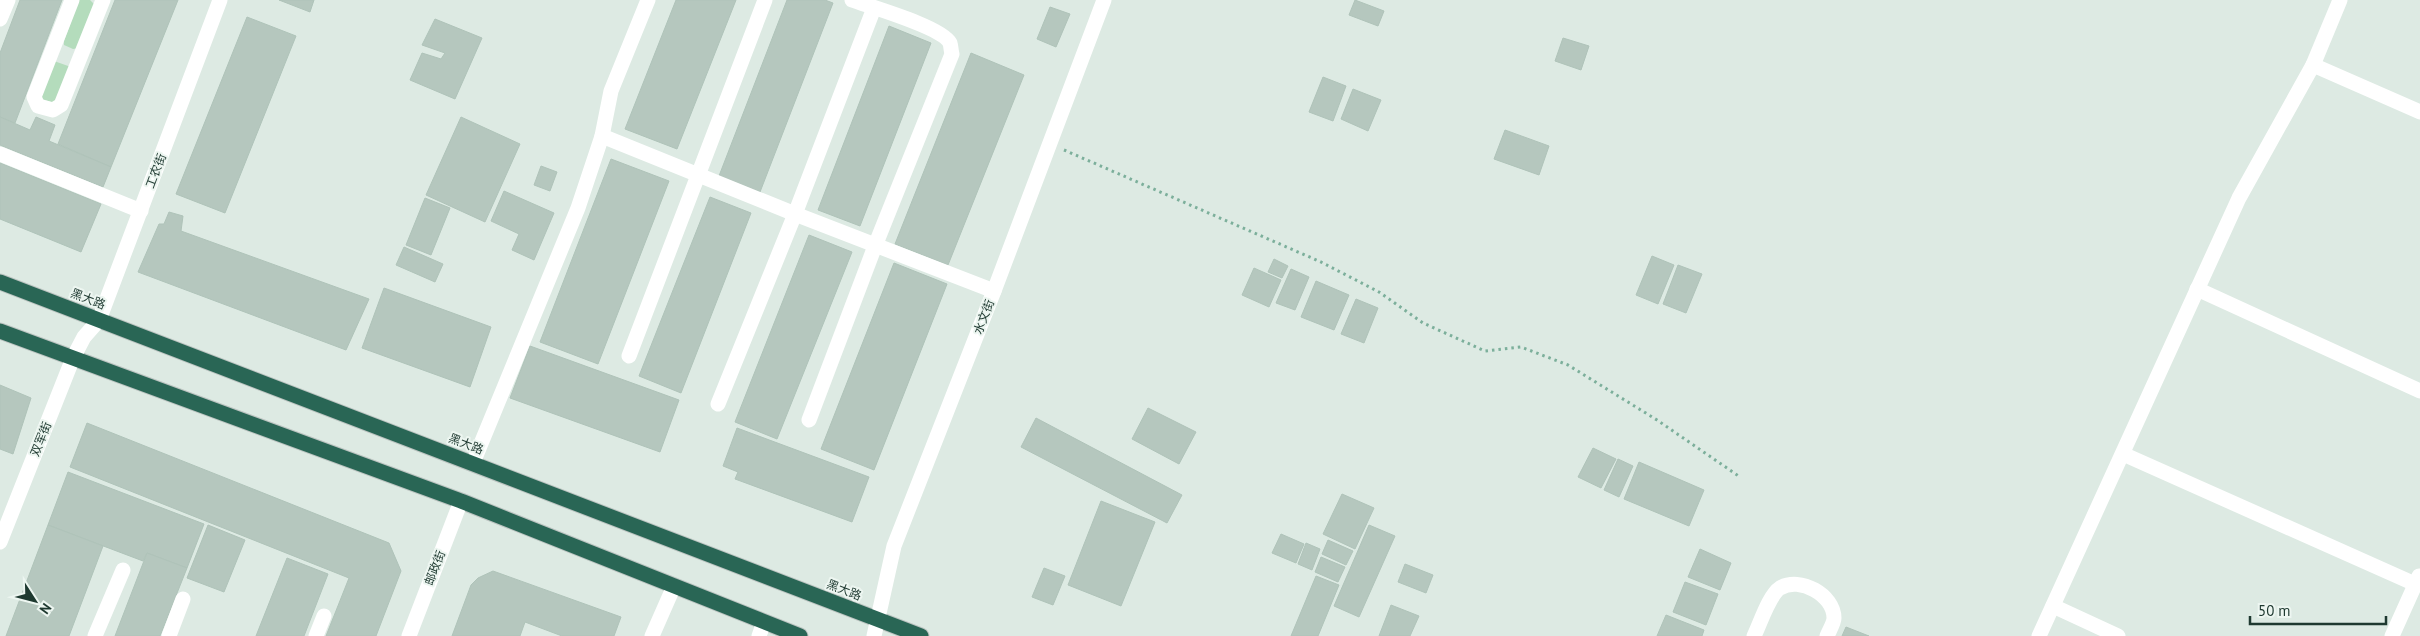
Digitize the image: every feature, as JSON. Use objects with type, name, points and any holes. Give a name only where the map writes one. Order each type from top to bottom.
[{"type":"highway","name":"黑大路","points":[[0,282],[921,636]]},
{"type":"highway","points":[[0,331],[461,501],[674,586],[762,629],[800,636]]},
{"type":"street","points":[[0,19],[8,0]]},
{"type":"street","points":[[72,0],[34,98],[38,106],[53,110],[61,106],[103,0]]},
{"type":"street","name":"工农街","points":[[84,337],[99,320],[220,0]]},
{"type":"street","points":[[473,463],[578,208],[602,136],[612,91],[648,0]]},
{"type":"street","points":[[629,356],[765,0]]},
{"type":"street","points":[[810,420],[875,246],[952,54],[950,42],[940,34],[900,16],[852,0]]},
{"type":"street","name":"水文街","points":[[874,636],[894,546],[994,291],[1104,0]]},
{"type":"street","points":[[2039,636],[2239,198],[2313,65],[2340,0]]},
{"type":"street","points":[[718,404],[795,214],[874,8]]},
{"type":"street","points":[[2313,65],[2420,112]]},
{"type":"street","points":[[602,136],[875,246],[994,291]]},
{"type":"street","points":[[0,154],[140,210]]},
{"type":"street","points":[[2197,289],[2420,391]]},
{"type":"street","name":"双军街","points":[[0,542],[4,519],[73,358],[84,337]]},
{"type":"street","points":[[2122,454],[2418,579],[2392,636]]},
{"type":"street","name":"邮政街","points":[[409,636],[461,501]]},
{"type":"street","points":[[96,636],[123,570]]},
{"type":"street","points":[[1754,636],[1768,604],[1780,588],[1793,585],[1810,588],[1828,600],[1834,618],[1827,636]]},
{"type":"street","points":[[652,636],[674,586]]},
{"type":"street","points":[[169,636],[183,599]]},
{"type":"street","points":[[2053,606],[2118,636]]},
{"type":"street","points":[[316,636],[324,616]]},
{"type":"path","points":[[1050,144],[1322,262],[1379,292],[1423,323],[1485,351],[1521,348],[1568,365],[1657,420],[1692,446],[1740,477]]},
{"type":"green space","points":[[79,0],[90,0],[96,6],[79,48],[73,49],[64,45],[64,41]]},
{"type":"green space","points":[[54,61],[71,67],[57,104],[39,98]]},
{"type":"building","points":[[20,0],[62,0],[15,123],[0,117],[0,53]]},
{"type":"building","points":[[115,0],[178,0],[111,167],[58,144]]},
{"type":"building","points":[[279,0],[314,0],[310,12]]},
{"type":"building","points":[[676,0],[736,0],[677,149],[625,129]]},
{"type":"building","points":[[787,0],[825,0],[833,3],[760,192],[719,176]]},
{"type":"building","points":[[1355,0],[1384,11],[1378,26],[1349,15]]},
{"type":"building","points":[[1050,7],[1070,14],[1056,47],[1037,39]]},
{"type":"building","points":[[247,17],[296,36],[225,213],[176,194]]},
{"type":"building","points":[[435,19],[482,38],[455,99],[410,80],[422,53],[441,59],[445,53],[422,45]]},
{"type":"building","points":[[889,26],[931,43],[860,226],[818,210]]},
{"type":"building","points":[[1563,38],[1589,46],[1581,70],[1555,61]]},
{"type":"building","points":[[971,53],[1024,75],[948,265],[895,244]]},
{"type":"building","points":[[1323,77],[1346,86],[1333,121],[1309,112]]},
{"type":"building","points":[[1353,89],[1381,100],[1368,131],[1341,119]]},
{"type":"building","points":[[0,117],[30,130],[36,117],[55,125],[49,141],[111,167],[103,187],[0,145]]},
{"type":"building","points":[[461,117],[520,144],[485,222],[426,195]]},
{"type":"building","points":[[1505,130],[1549,146],[1539,175],[1494,159]]},
{"type":"building","points":[[611,159],[669,181],[598,364],[540,342]]},
{"type":"building","points":[[0,163],[101,204],[81,252],[0,219]]},
{"type":"building","points":[[541,166],[557,172],[550,191],[534,185]]},
{"type":"building","points":[[504,191],[554,213],[534,260],[512,250],[519,234],[491,221]]},
{"type":"building","points":[[710,197],[751,213],[681,393],[639,376]]},
{"type":"building","points":[[425,198],[450,208],[431,255],[406,245]]},
{"type":"building","points":[[169,212],[183,216],[181,231],[369,299],[346,350],[138,272],[159,224],[164,224]]},
{"type":"building","points":[[809,235],[852,252],[777,439],[735,422]]},
{"type":"building","points":[[404,247],[443,264],[435,282],[396,265]]},
{"type":"building","points":[[1652,256],[1674,265],[1658,304],[1636,295]]},
{"type":"building","points":[[1274,259],[1288,266],[1282,278],[1268,272]]},
{"type":"building","points":[[894,263],[947,284],[874,470],[821,449]]},
{"type":"building","points":[[1678,265],[1702,274],[1686,313],[1663,304]]},
{"type":"building","points":[[1254,268],[1281,280],[1269,307],[1242,295]]},
{"type":"building","points":[[1291,269],[1309,277],[1295,310],[1276,303]]},
{"type":"building","points":[[1316,281],[1349,295],[1334,330],[1301,317]]},
{"type":"building","points":[[384,288],[491,327],[470,387],[362,348]]},
{"type":"building","points":[[1356,299],[1378,308],[1364,343],[1341,334]]},
{"type":"building","points":[[530,346],[679,400],[660,452],[510,398]]},
{"type":"building","points":[[0,385],[31,398],[13,454],[0,449]]},
{"type":"building","points":[[1148,408],[1196,432],[1179,464],[1132,439]]},
{"type":"building","points":[[1036,418],[1182,495],[1167,523],[1021,447]]},
{"type":"building","points":[[87,423],[389,543],[401,571],[376,636],[326,636],[349,578],[70,467]]},
{"type":"building","points":[[737,428],[869,477],[852,522],[735,479],[738,472],[723,466]]},
{"type":"building","points":[[1593,448],[1616,459],[1601,488],[1578,477]]},
{"type":"building","points":[[1618,459],[1633,466],[1619,497],[1604,490]]},
{"type":"building","points":[[1639,462],[1704,490],[1689,526],[1624,499]]},
{"type":"building","points":[[68,472],[204,524],[187,568],[147,553],[143,561],[48,525]]},
{"type":"building","points":[[1342,494],[1374,508],[1355,549],[1323,534]]},
{"type":"building","points":[[1101,501],[1155,522],[1121,606],[1068,585]]},
{"type":"building","points":[[48,525],[103,546],[69,636],[6,636]]},
{"type":"building","points":[[208,525],[245,540],[224,592],[187,578]]},
{"type":"building","points":[[1369,525],[1395,536],[1359,617],[1334,606]]},
{"type":"building","points":[[1281,534],[1304,544],[1296,563],[1272,553]]},
{"type":"building","points":[[1328,540],[1353,551],[1346,565],[1322,554]]},
{"type":"building","points":[[1306,543],[1320,549],[1312,570],[1298,564]]},
{"type":"building","points":[[1700,549],[1731,563],[1720,590],[1688,577]]},
{"type":"building","points":[[147,553],[187,568],[160,636],[115,636]]},
{"type":"building","points":[[1321,557],[1345,567],[1338,582],[1315,572]]},
{"type":"building","points":[[287,558],[328,574],[304,636],[256,636]]},
{"type":"building","points":[[1405,564],[1433,575],[1426,593],[1398,582]]},
{"type":"building","points":[[1044,568],[1065,576],[1053,605],[1032,597]]},
{"type":"building","points":[[493,571],[621,617],[614,636],[562,636],[525,622],[520,636],[452,636],[471,585],[478,578]]},
{"type":"building","points":[[1316,576],[1339,585],[1318,636],[1291,636]]},
{"type":"building","points":[[1685,582],[1718,594],[1706,625],[1673,612]]},
{"type":"building","points":[[1391,605],[1419,616],[1410,636],[1379,636]]},
{"type":"building","points":[[1666,615],[1704,630],[1702,636],[1657,636]]},
{"type":"building","points":[[1846,627],[1869,636],[1842,636]]}]
